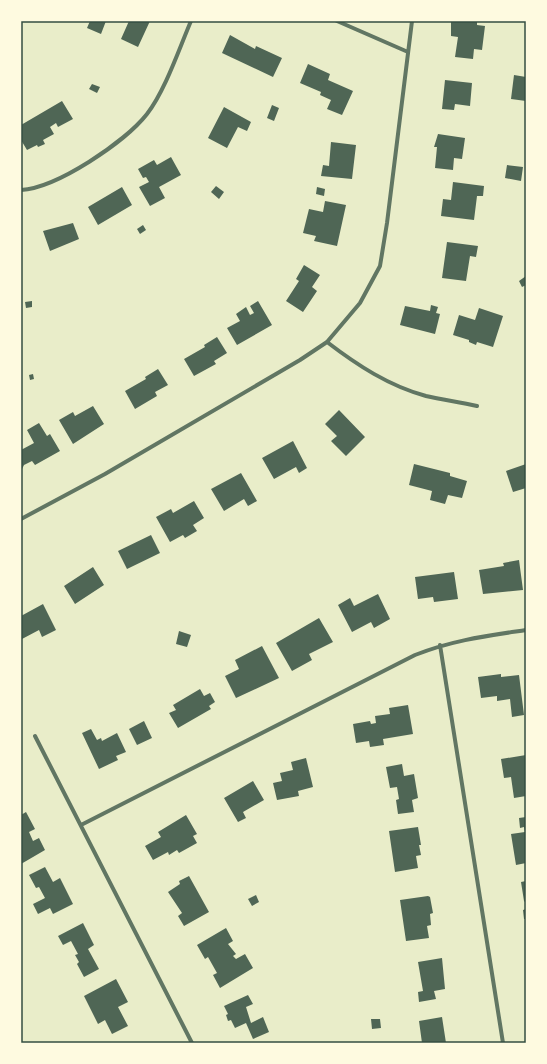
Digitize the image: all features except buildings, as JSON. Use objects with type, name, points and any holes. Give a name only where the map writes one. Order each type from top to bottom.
[{"type":"street","points":[[21,190],[29,190],[44,185],[68,174],[99,155],[131,130],[147,114],[159,94],[191,21]]},
{"type":"street","points":[[337,21],[408,52]]},
{"type":"street","points":[[21,519],[105,474],[327,342],[360,303],[380,266],[387,223],[412,21]]},
{"type":"street","points":[[327,342],[357,365],[393,384],[425,395],[477,406]]},
{"type":"street","points":[[81,825],[415,655],[440,645],[463,639],[526,630]]},
{"type":"street","points":[[440,645],[503,1043]]},
{"type":"street","points":[[35,736],[192,1043]]}]
